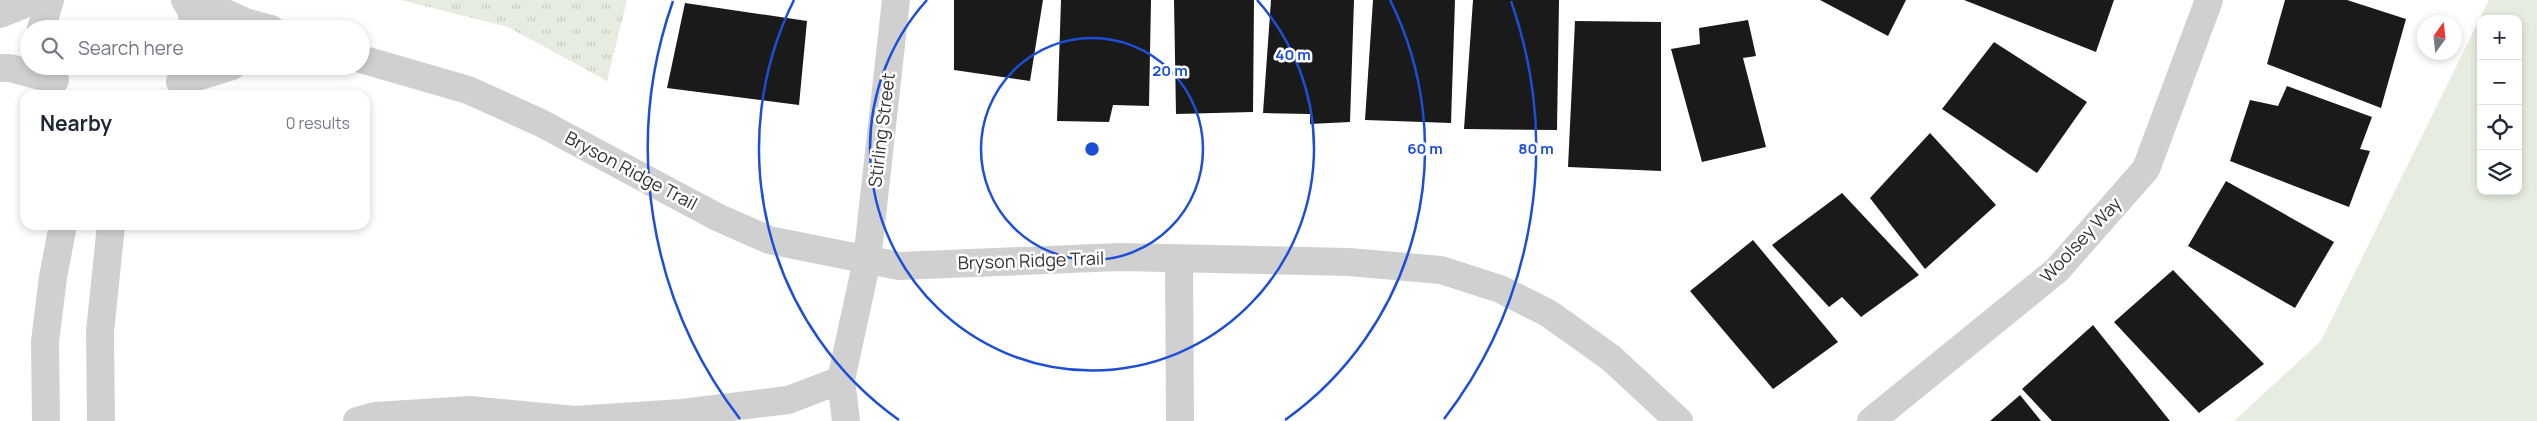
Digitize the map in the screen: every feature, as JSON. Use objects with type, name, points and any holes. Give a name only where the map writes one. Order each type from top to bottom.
[{"type":"street","points":[[0,14],[35,0]]},
{"type":"street","points":[[44,20],[50,0]]},
{"type":"street","points":[[185,0],[191,10],[193,20]]},
{"type":"street","points":[[198,0],[240,20]]},
{"type":"street","name":"Stirling Street","points":[[846,421],[841,380],[867,260],[896,0]]},
{"type":"street","name":"Woolsey Way","points":[[1871,421],[2057,270],[2146,169],[2209,0]]},
{"type":"street","name":"Bryson Ridge Trail","points":[[370,63],[468,90],[541,123],[717,217],[769,240],[867,260],[899,266],[1119,257],[1349,262],[1441,270],[1500,289],[1548,314],[1611,358],[1679,421]]},
{"type":"street","points":[[0,68],[20,71]]},
{"type":"street","points":[[35,75],[57,81]]},
{"type":"street","points":[[179,81],[200,75]]},
{"type":"street","points":[[46,421],[45,342],[53,277],[63,230]]},
{"type":"street","points":[[102,421],[100,332],[110,230]]},
{"type":"street","points":[[1179,259],[1180,421]]},
{"type":"street","points":[[357,421],[375,416],[470,410],[574,420],[682,413],[788,400],[841,380]]},
{"type":"green space","points":[[401,0],[627,0],[607,81],[508,27]]},
{"type":"green space","points":[[2489,0],[2537,0],[2537,421],[2234,421],[2321,341],[2459,60],[2462,60],[2462,55],[2477,24],[2477,195],[2522,195],[2522,15],[2482,15]]},
{"type":"building","points":[[954,0],[1043,0],[1030,81],[954,70]]},
{"type":"building","points":[[1061,0],[1151,0],[1149,106],[1113,105],[1109,122],[1057,121]]},
{"type":"building","points":[[1174,0],[1254,0],[1253,112],[1176,114]]},
{"type":"building","points":[[1271,0],[1354,0],[1350,122],[1310,124],[1310,114],[1263,113]]},
{"type":"building","points":[[1373,0],[1455,0],[1451,123],[1365,120]]},
{"type":"building","points":[[1473,0],[1559,0],[1557,130],[1464,129]]},
{"type":"building","points":[[1820,0],[1906,0],[1888,36]]},
{"type":"building","points":[[1964,0],[2114,0],[2096,52]]},
{"type":"building","points":[[2285,0],[2347,0],[2406,19],[2381,108],[2267,64]]},
{"type":"building","points":[[685,3],[807,21],[799,105],[667,88]]},
{"type":"building","points":[[1748,20],[1756,56],[1743,58],[1766,147],[1702,162],[1671,49],[1700,44],[1699,28]]},
{"type":"building","points":[[1575,21],[1661,22],[1661,171],[1568,167]]},
{"type":"building","points":[[1994,42],[2087,102],[2037,173],[1942,109]]},
{"type":"building","points":[[2287,86],[2372,117],[2360,149],[2370,151],[2349,207],[2230,161],[2250,100],[2278,106]]},
{"type":"building","points":[[1930,133],[1996,205],[1925,269],[1870,198]]},
{"type":"building","points":[[2226,181],[2334,242],[2295,308],[2188,246]]},
{"type":"building","points":[[1842,193],[1919,275],[1861,317],[1842,297],[1829,307],[1772,245]]},
{"type":"building","points":[[1753,240],[1838,342],[1773,389],[1690,291]]},
{"type":"building","points":[[2173,270],[2264,364],[2199,413],[2114,322]]},
{"type":"building","points":[[2093,325],[2170,421],[2052,421],[2022,389]]},
{"type":"building","points":[[2020,395],[2041,421],[1990,421]]}]
